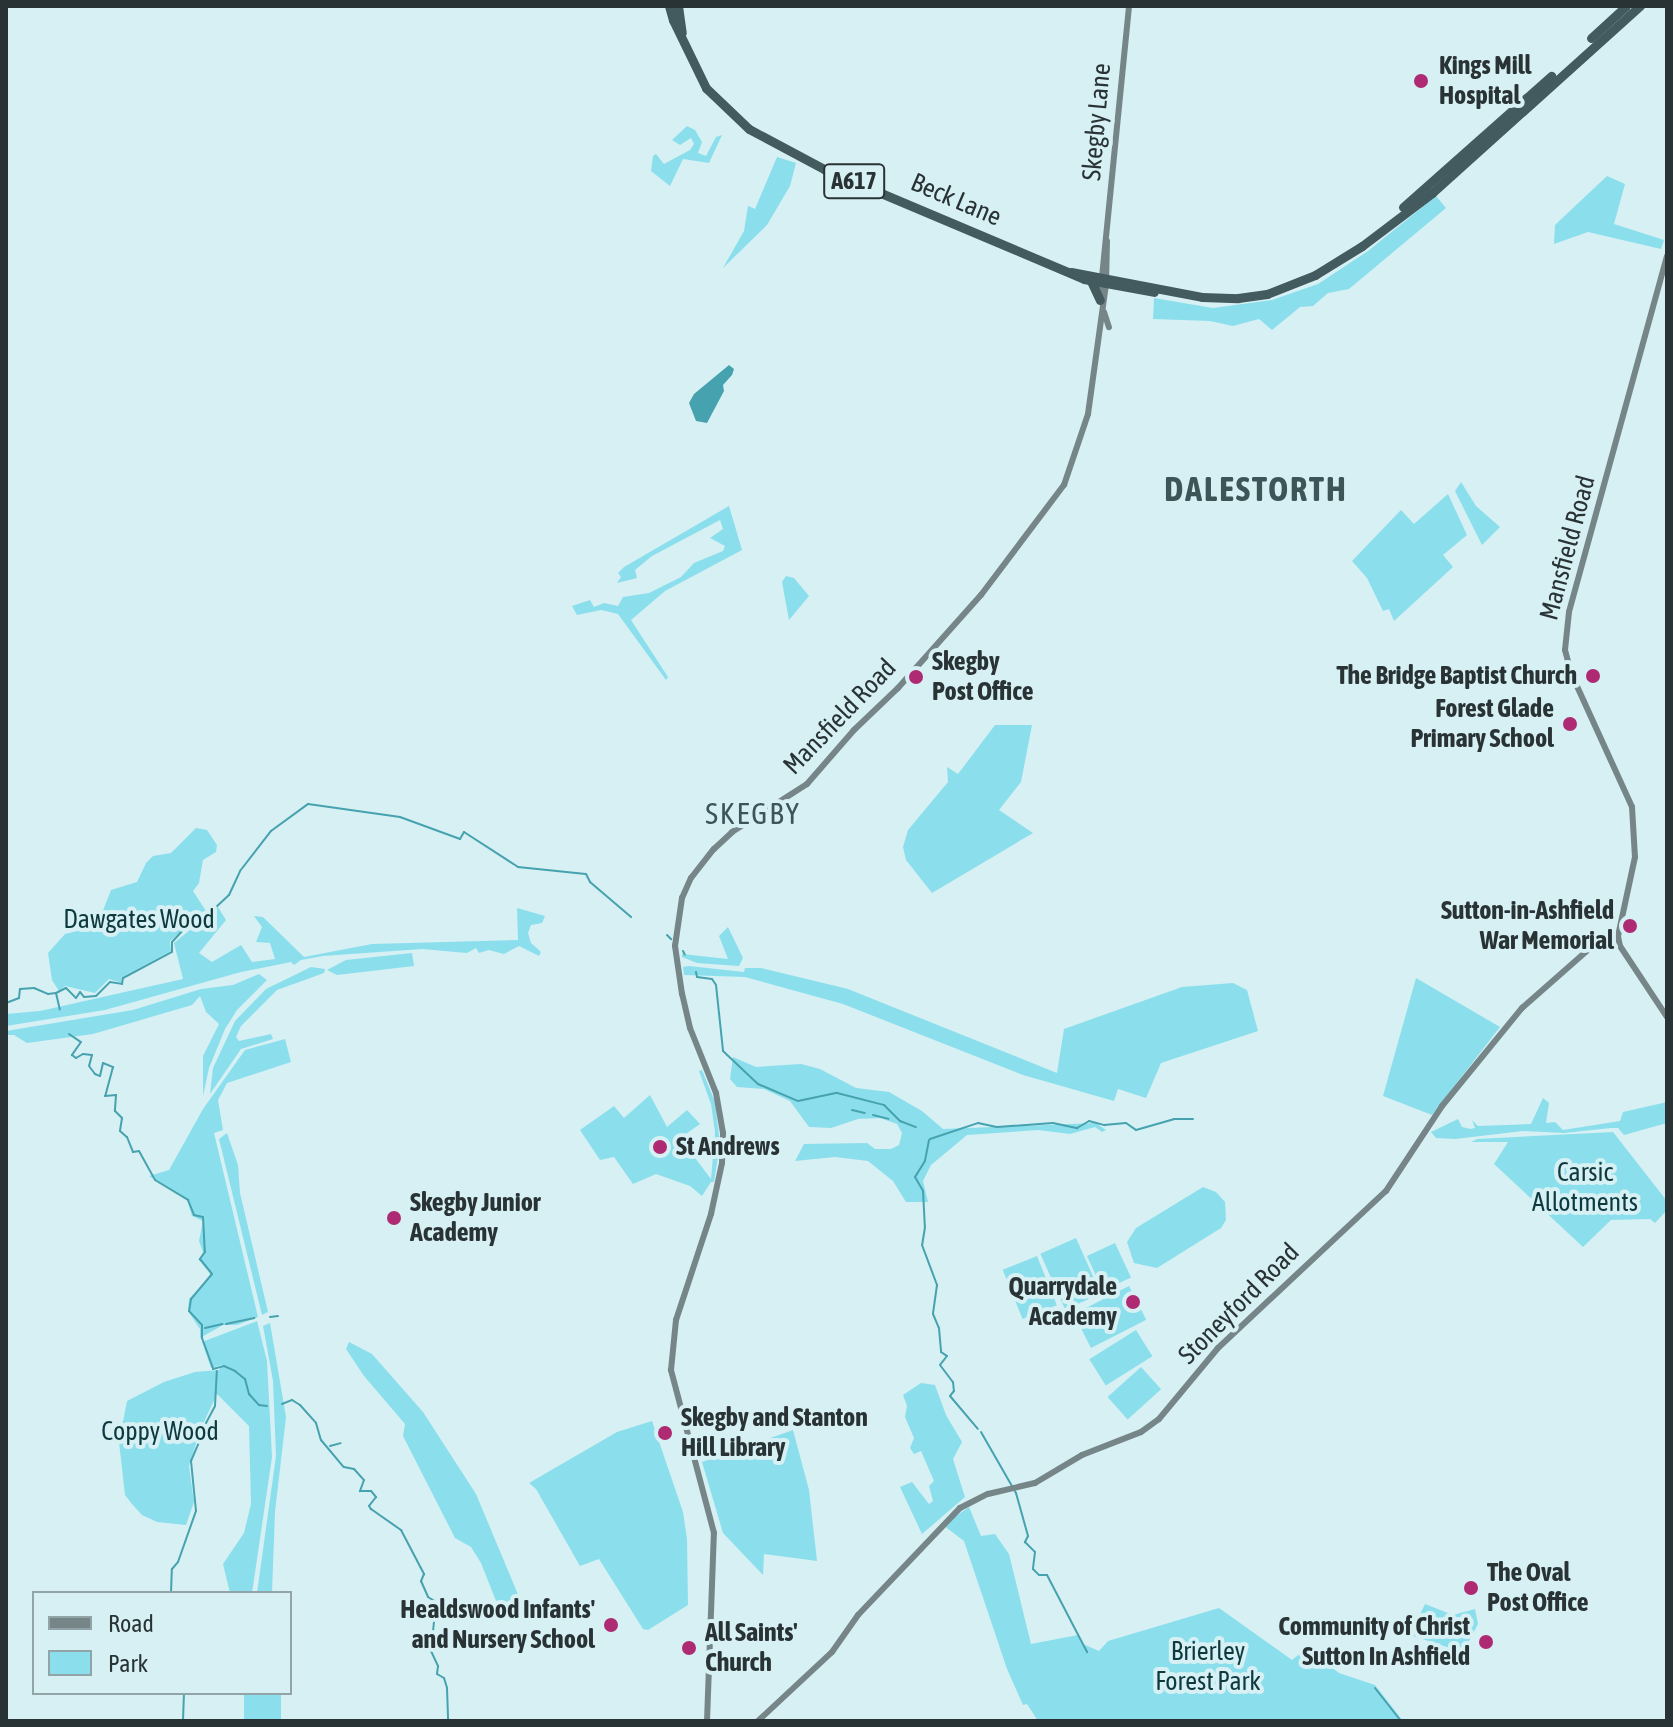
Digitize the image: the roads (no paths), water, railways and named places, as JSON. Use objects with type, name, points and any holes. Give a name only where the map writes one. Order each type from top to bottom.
[{"type":"highway","name":"A617","points":[[669,6],[683,40]]},
{"type":"highway","name":"A617","points":[[678,6],[683,40]]},
{"type":"highway","name":"A617","points":[[1391,222],[1626,6]]},
{"type":"highway","points":[[1617,14],[1632,6]]},
{"type":"highway","name":"A617","points":[[1101,281],[1238,298],[1292,286],[1333,266],[1432,193],[1640,6]]},
{"type":"highway","name":"Beck Lane","points":[[683,40],[706,88],[731,116],[789,152],[1071,272],[1101,281]]},
{"type":"highway","points":[[1101,281],[1101,302]]},
{"type":"main road","name":"Skegby Lane","points":[[1101,281],[1129,6]]},
{"type":"main road","name":"Mansfield Road","points":[[1618,936],[1635,857],[1632,807],[1571,673],[1565,634],[1667,256]]},
{"type":"main road","name":"Mansfield Road","points":[[707,1721],[714,1533],[671,1370],[676,1320],[711,1214],[722,1163],[723,1133],[716,1093],[690,1028],[682,994],[675,946],[682,898],[691,878],[714,849],[732,832],[807,784],[854,730],[898,688],[981,595],[1054,501],[1064,485],[1082,440],[1096,349],[1101,281]]},
{"type":"main road","points":[[1101,302],[1109,327]]},
{"type":"main road","points":[[1618,936],[1620,946],[1667,1017]]},
{"type":"main road","name":"Stoneyford Road","points":[[758,1721],[832,1652],[848,1626],[946,1519],[979,1498],[1035,1483],[1082,1455],[1141,1432],[1159,1419],[1218,1348],[1386,1191],[1442,1106],[1513,1017],[1588,948],[1605,937],[1618,936]]},
{"type":"waterway","points":[[56,993],[66,988],[76,998],[80,992],[84,997],[96,996],[110,982],[122,984],[123,978],[172,952],[172,942],[183,930],[198,924],[229,895],[240,871],[271,831],[308,804],[400,817],[460,839],[464,832],[518,867],[586,874],[590,882],[631,917]]},
{"type":"waterway","points":[[667,935],[671,939]]},
{"type":"waterway","points":[[683,951],[685,955]]},
{"type":"waterway","points":[[696,972],[697,977],[712,979],[716,985],[723,1051],[758,1084],[798,1101],[837,1093],[884,1105],[900,1121],[916,1127]]},
{"type":"waterway","points":[[6,1003],[19,998],[20,989],[34,988],[48,994],[56,993],[60,1010]]},
{"type":"waterway","points":[[69,1034],[81,1042],[72,1055],[76,1058],[83,1054],[92,1055],[89,1066],[95,1074],[100,1076],[103,1063],[113,1067],[105,1096],[116,1095],[115,1111],[122,1118],[120,1131],[127,1137],[133,1152],[139,1151],[155,1180],[188,1200],[194,1215],[203,1217],[205,1252],[200,1259],[212,1274],[191,1299],[189,1311],[202,1325],[202,1338],[213,1369],[224,1366],[235,1371],[245,1379],[249,1394],[259,1405],[267,1406]]},
{"type":"waterway","points":[[852,1110],[865,1113]]},
{"type":"waterway","points":[[873,1115],[889,1119]]},
{"type":"waterway","points":[[930,1139],[978,1123],[997,1127],[1053,1123],[1077,1128],[1089,1121],[1104,1125],[1126,1123],[1136,1130],[1174,1119],[1193,1119]]},
{"type":"waterway","points":[[929,1140],[925,1161],[915,1177],[923,1191],[925,1227],[922,1245],[937,1285],[933,1314],[939,1328],[941,1352],[947,1356],[940,1365],[953,1382],[954,1391],[950,1396],[978,1429]]},
{"type":"waterway","points":[[270,1317],[278,1316]]},
{"type":"waterway","points":[[226,1324],[254,1318]]},
{"type":"waterway","points":[[205,1328],[223,1324]]},
{"type":"waterway","points":[[171,1591],[172,1569],[178,1562],[196,1511],[191,1461],[200,1440],[206,1435],[206,1423],[215,1406],[217,1371]]},
{"type":"waterway","points":[[282,1404],[292,1400],[300,1405],[316,1423],[321,1440],[344,1467],[354,1469],[364,1480],[360,1491],[371,1491],[376,1497],[369,1506],[371,1509],[401,1530],[424,1574],[421,1581],[428,1597],[436,1602],[431,1651],[438,1666],[437,1674],[444,1678],[447,1688],[448,1721]]},
{"type":"waterway","points":[[981,1432],[1016,1493],[1028,1536],[1025,1542],[1035,1552],[1033,1569],[1039,1575],[1047,1575],[1087,1652]]},
{"type":"waterway","points":[[330,1446],[341,1443]]},
{"type":"waterway","points":[[1375,1688],[1401,1721]]},
{"type":"waterway","points":[[183,1721],[184,1695]]},
{"type":"place","name":"Kings Mill Hospital","points":[[1421,81]]},
{"type":"place","name":"The Bridge Baptist Church","points":[[1593,676]]},
{"type":"place","name":"Skegby Post Office","points":[[916,677]]},
{"type":"place","name":"Forest Glade Primary School","points":[[1570,724]]},
{"type":"place","name":"Sutton-in-Ashfield War Memorial","points":[[1630,926]]},
{"type":"place","name":"St Andrews","points":[[660,1147]]},
{"type":"place","name":"Skegby Junior Academy","points":[[394,1218]]},
{"type":"place","name":"Quarrydale Academy","points":[[1133,1302]]},
{"type":"place","name":"Skegby and Stanton Hill Library","points":[[665,1433]]},
{"type":"place","name":"The Oval Post Office","points":[[1471,1588]]},
{"type":"place","name":"Healdswood Infants' and Nursery School","points":[[611,1625]]},
{"type":"place","name":"Community of Christ Sutton In Ashfield","points":[[1486,1642]]},
{"type":"place","name":"All Saints' Church","points":[[689,1648]]},
{"type":"district","name":"DALESTORTH","points":[[1256,489]]},
{"type":"district","name":"SKEGBY","points":[[753,813]]},
{"type":"park label","name":"Dawgates Wood","points":[[139,920]]},
{"type":"park label","name":"Carsic Allotments","points":[[1585,1188]]},
{"type":"park label","name":"Coppy Wood","points":[[160,1432]]},
{"type":"park label","name":"Brierley Forest Park","points":[[1208,1667]]}]
